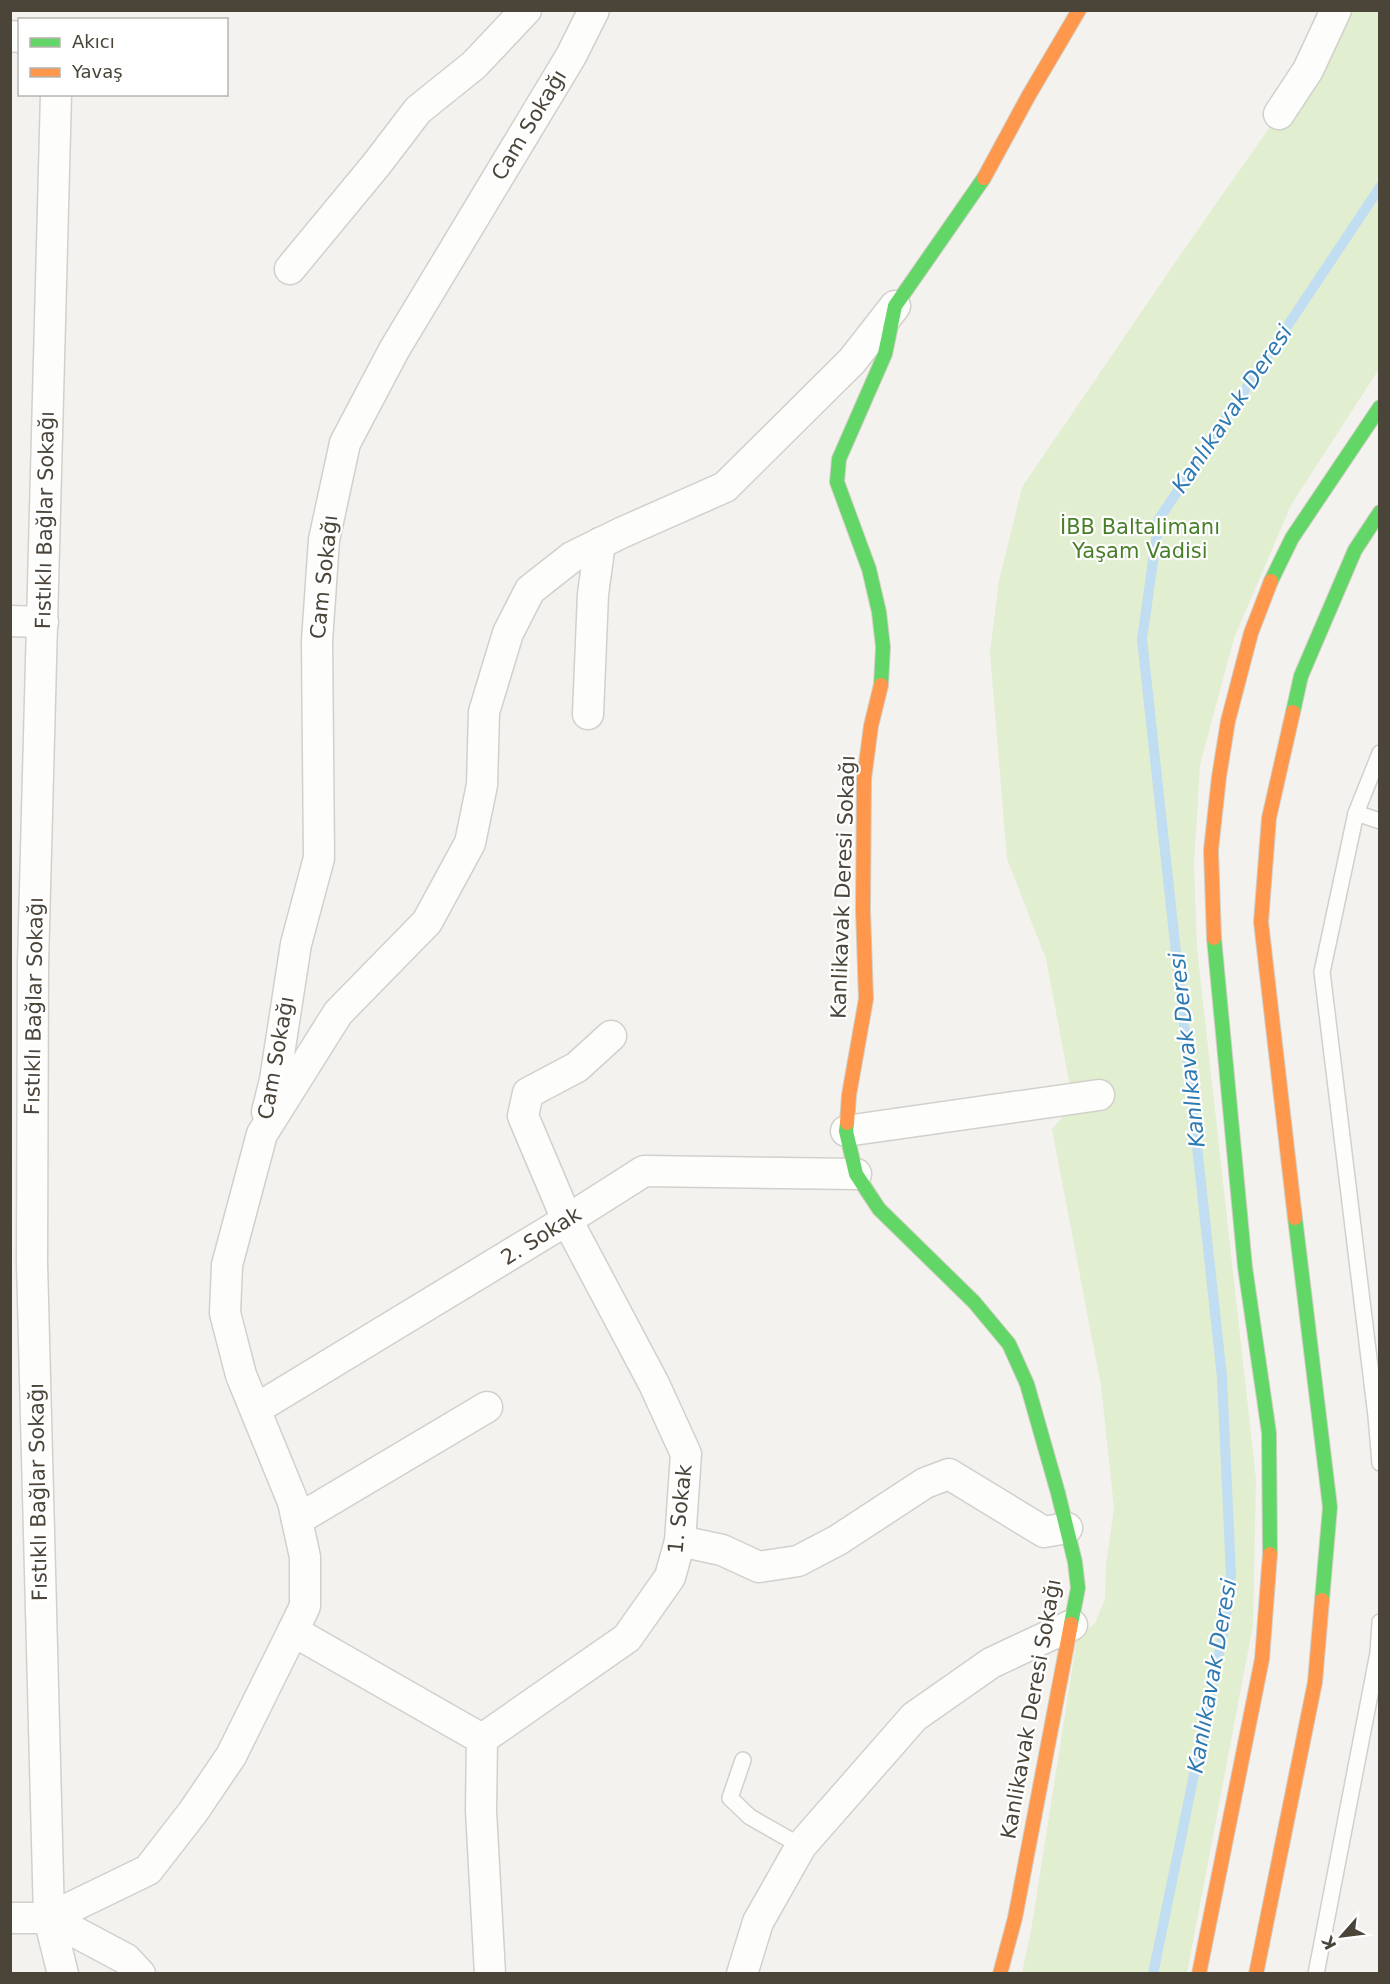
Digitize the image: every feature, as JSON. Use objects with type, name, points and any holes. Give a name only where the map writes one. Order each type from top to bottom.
[{"type":"main road","name":"Kanlikavak Deresi Sokağı","points":[[1000,1974],[1015,1918],[1078,1588],[1067,1528],[1027,1384],[1008,1344],[974,1302],[879,1209],[856,1174],[846,1131],[849,1095],[866,999],[863,910],[864,779],[871,726],[881,686],[883,647],[879,612],[869,569],[837,482],[839,459],[885,354],[895,306],[981,183],[1079,10]]},
{"type":"main road","points":[[1199,1974],[1262,1659],[1270,1570],[1269,1433],[1245,1268],[1214,953],[1211,850],[1219,777],[1228,721],[1251,633],[1266,593],[1292,538],[1380,407]]},
{"type":"main road","points":[[1256,1974],[1315,1682],[1330,1507],[1275,1052],[1262,922],[1269,818],[1301,676],[1355,550],[1380,512]]},
{"type":"street","points":[[290,269],[418,110],[474,65],[526,10]]},
{"type":"street","name":"Cam Sokağı","points":[[49,1918],[148,1870],[193,1812],[231,1756],[305,1606],[304,1557],[293,1502],[241,1376],[225,1313],[227,1265],[275,1080],[296,944],[319,858],[317,641],[324,540],[345,442],[394,350],[565,65],[594,10]]},
{"type":"street","points":[[1279,114],[1308,70],[1336,10]]},
{"type":"street","name":"Fıstıklı Bağlar Sokağı","points":[[56,96],[33,964],[21,1263],[49,1918],[63,1974]]},
{"type":"street","points":[[262,1134],[338,1013],[427,922],[470,843],[482,785],[483,712],[508,633],[530,590],[572,557],[725,487],[852,361],[895,306]]},
{"type":"street","points":[[588,714],[593,594],[600,543]]},
{"type":"street","points":[[10,621],[43,622]]},
{"type":"street","name":"1. Sokak","points":[[482,1739],[627,1638],[670,1577],[680,1541],[686,1454],[654,1384],[567,1220],[523,1116],[528,1093],[577,1068],[611,1035]]},
{"type":"street","points":[[846,1131],[1099,1095]]},
{"type":"street","name":"2. Sokak","points":[[256,1409],[567,1220],[644,1170],[856,1174]]},
{"type":"street","points":[[297,1520],[487,1407]]},
{"type":"street","points":[[680,1541],[722,1550],[759,1567],[798,1561],[838,1540],[925,1483],[949,1474],[1044,1532],[1067,1528]]},
{"type":"street","points":[[742,1974],[758,1922],[801,1846],[914,1717],[991,1663],[1072,1625]]},
{"type":"street","points":[[293,1631],[482,1739],[481,1811],[490,1974]]},
{"type":"street","points":[[10,1918],[49,1918],[126,1959],[140,1974]]},
{"type":"lane","points":[[1380,753],[1356,813],[1322,972],[1380,1462]]},
{"type":"lane","points":[[1356,813],[1380,822]]},
{"type":"lane","points":[[1316,1974],[1378,1653],[1380,1622]]},
{"type":"lane","points":[[743,1760],[730,1798],[750,1817],[801,1846]]},
{"type":"green space","name":"İBB Baltalimanı Yaşam Vadisi","points":[[1351,11],[1379,11],[1379,369],[1291,505],[1234,638],[1200,765],[1194,865],[1197,948],[1256,1479],[1253,1625],[1187,1973],[1022,1973],[1031,1931],[1077,1638],[1095,1623],[1105,1599],[1106,1566],[1114,1508],[1101,1386],[1052,1129],[1067,1112],[1071,1091],[1046,959],[1007,859],[990,652],[999,581],[1022,487],[1185,248]]},
{"type":"waterway","name":"Kanlıkavak Deresi","points":[[1153,1974],[1224,1629],[1231,1575],[1222,1377],[1142,639],[1159,519],[1380,187]]},
{"type":"traffic: fast","points":[[881,685],[883,647],[879,612],[869,569],[837,482],[839,459],[885,354],[895,306],[984,178]]},
{"type":"traffic: fast","points":[[1271,581],[1292,538],[1380,407]]},
{"type":"traffic: fast","points":[[1293,712],[1301,676],[1355,550],[1380,512]]},
{"type":"traffic: fast","points":[[1214,938],[1245,1267],[1269,1433],[1270,1554]]},
{"type":"traffic: fast","points":[[847,1123],[846,1131],[856,1174],[879,1209],[974,1302],[1009,1344],[1027,1384],[1075,1562],[1078,1588],[1071,1624]]},
{"type":"traffic: fast","points":[[1295,1218],[1330,1507],[1322,1600]]},
{"type":"traffic: slow","points":[[984,178],[1079,10]]},
{"type":"traffic: slow","points":[[1214,938],[1211,850],[1219,777],[1228,721],[1251,633],[1271,581]]},
{"type":"traffic: slow","points":[[847,1123],[849,1095],[866,999],[863,910],[864,779],[871,726],[881,685]]},
{"type":"traffic: slow","points":[[1293,712],[1269,818],[1261,922],[1295,1218]]},
{"type":"traffic: slow","points":[[1199,1974],[1262,1659],[1270,1554]]},
{"type":"traffic: slow","points":[[1256,1974],[1315,1682],[1322,1600]]},
{"type":"traffic: slow","points":[[1000,1974],[1015,1918],[1071,1624]]}]
